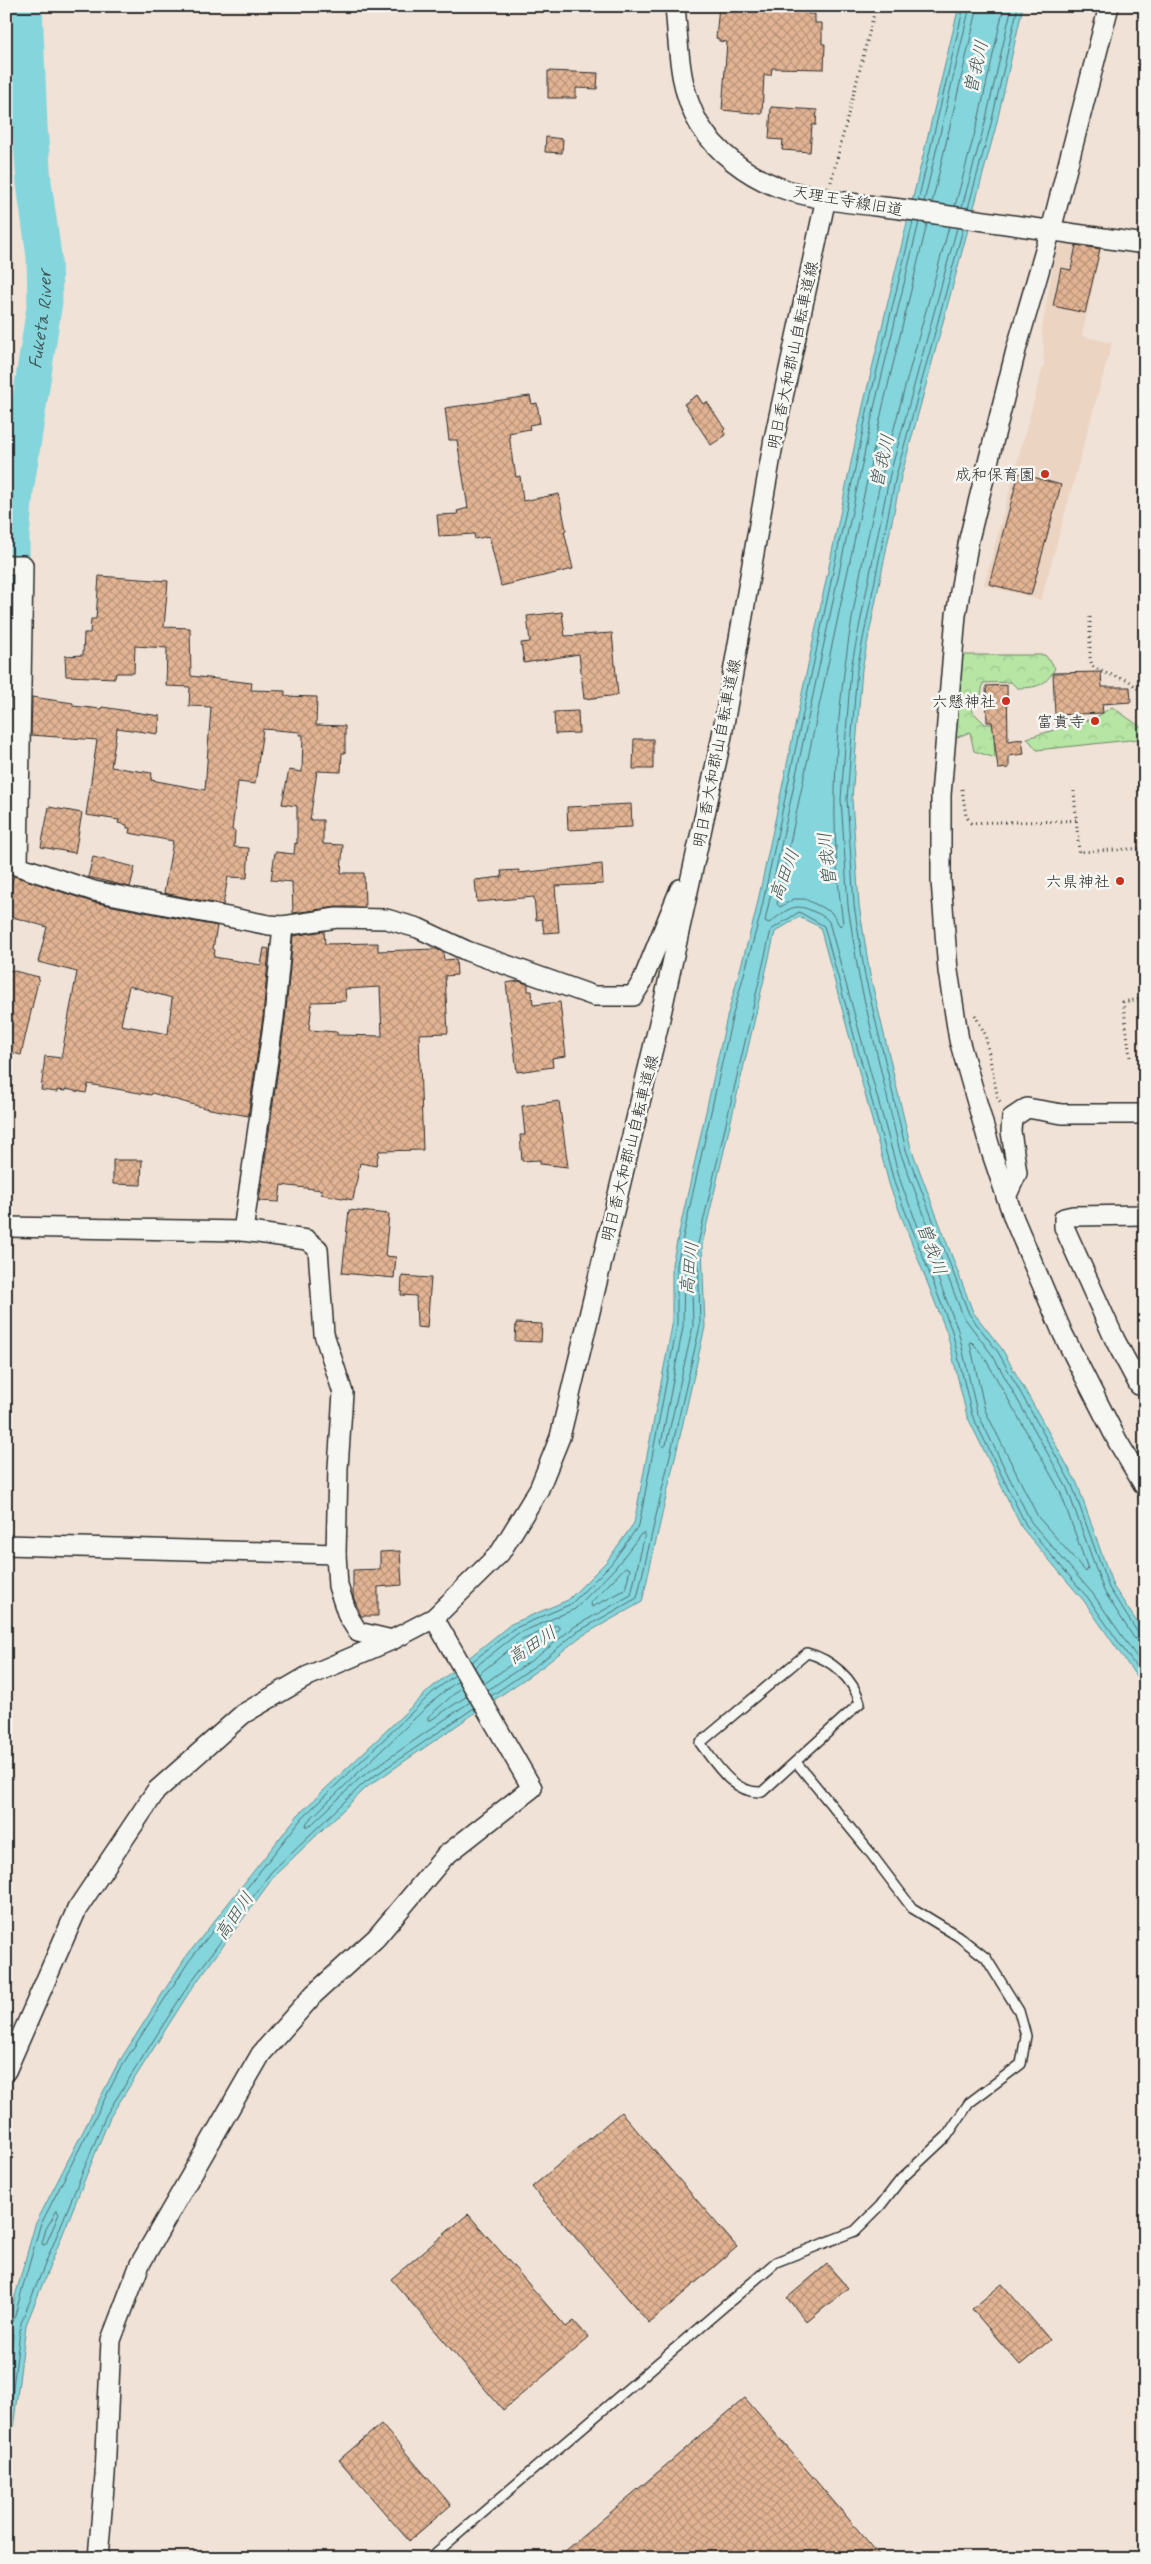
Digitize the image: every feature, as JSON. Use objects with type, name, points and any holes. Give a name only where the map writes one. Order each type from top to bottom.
[{"type":"street","name":"天理王寺線旧道","points":[[675,6],[685,91],[700,125],[712,141],[741,167],[760,178],[778,187],[854,203],[1145,244]]},
{"type":"street","points":[[1109,6],[1051,230],[1016,350],[969,539],[956,616],[941,795],[941,882],[948,971],[959,1040],[1006,1196],[1063,1334],[1118,1442],[1145,1487]]},
{"type":"street","name":"明日香大和郡山自転車道線","points":[[6,2071],[76,1910],[156,1791],[243,1714],[308,1676],[437,1622],[500,1552],[539,1489],[560,1437],[659,1023],[721,740],[774,439],[826,198]]},
{"type":"street","points":[[15,565],[12,845],[18,866],[94,891],[283,926],[337,918],[386,918],[418,928],[467,951],[594,996],[633,996],[642,982],[675,900],[695,858]]},
{"type":"street","points":[[244,1231],[274,1018],[283,926]]},
{"type":"street","points":[[1006,1196],[1017,1173],[1010,1131],[1012,1118],[1026,1108],[1062,1114],[1145,1114]]},
{"type":"street","points":[[1145,1215],[1073,1216],[1064,1218],[1064,1227],[1115,1340],[1139,1385],[1145,1386]]},
{"type":"street","points":[[6,1227],[244,1231],[308,1240],[318,1249],[324,1334],[343,1393],[338,1468],[336,1554],[338,1586],[348,1616],[358,1632],[392,1640]]},
{"type":"street","points":[[6,1544],[336,1554]]},
{"type":"street","points":[[98,2558],[105,2475],[111,2340],[140,2264],[261,2054],[314,1994],[376,1938],[445,1856],[532,1788],[437,1622]]},
{"type":"lane","points":[[807,1653],[834,1665],[857,1693],[860,1703],[796,1762],[762,1792],[750,1793],[737,1786],[722,1772],[700,1743],[807,1653]]},
{"type":"lane","points":[[430,2558],[776,2262],[854,2231],[880,2206],[901,2179],[947,2136],[970,2103],[1021,2064],[1026,2036],[1019,2011],[986,1958],[958,1936],[906,1903],[869,1851],[796,1762]]},
{"type":"path","points":[[826,198],[876,6]]},
{"type":"path","points":[[1090,617],[1090,657],[1092,666],[1128,680],[1145,695]]},
{"type":"path","points":[[962,787],[966,816],[971,823],[1027,820],[1043,823],[1076,820]]},
{"type":"path","points":[[1074,791],[1079,852],[1145,848]]},
{"type":"path","points":[[1130,1056],[1123,1002],[1145,998]]},
{"type":"path","points":[[974,1011],[985,1034],[998,1099],[1012,1118]]},
{"type":"shaded area","name":"成和保育園","points":[[1073,239],[1102,245],[1082,336],[1112,343],[1041,600],[984,585],[1044,363],[1042,328],[1055,255],[1061,244]]},
{"type":"green space","points":[[961,655],[1045,655],[1055,668],[1048,679],[1040,685],[1017,688],[1011,682],[983,683],[981,697],[969,698],[973,712],[985,724],[998,724],[1005,740],[994,742],[995,758],[974,751],[970,732],[955,738]]},
{"type":"green space","points":[[1112,707],[1145,730],[1145,734],[1139,739],[1037,750],[1027,738],[1095,718]]},
{"type":"water","points":[[959,6],[1023,6],[996,126],[901,477],[862,669],[852,799],[859,905],[870,975],[911,1148],[973,1312],[1002,1349],[1077,1483],[1113,1586],[1145,1634],[1145,1689],[1084,1601],[1022,1528],[967,1416],[947,1333],[890,1187],[820,927],[799,917],[775,932],[702,1245],[705,1327],[642,1602],[580,1637],[545,1665],[367,1787],[275,1875],[190,1991],[110,2117],[26,2325],[6,2485],[6,2329],[35,2225],[117,2065],[185,1958],[298,1815],[430,1689],[511,1624],[568,1600],[607,1561],[634,1523],[672,1326],[672,1264],[727,1017],[755,915],[863,406]]},
{"type":"building","points":[[719,6],[754,6],[754,11],[787,13],[787,6],[808,6],[808,14],[815,14],[815,23],[822,23],[822,44],[825,44],[824,69],[772,68],[771,75],[764,75],[762,114],[722,110],[727,42],[719,41],[716,38]]},
{"type":"building","points":[[548,71],[598,73],[597,89],[576,88],[576,98],[548,98]]},
{"type":"building","points":[[771,107],[817,110],[816,125],[812,125],[810,152],[782,150],[783,140],[769,139]]},
{"type":"building","points":[[546,137],[563,139],[562,153],[545,152]]},
{"type":"building","points":[[1076,245],[1100,249],[1085,313],[1053,306],[1061,268],[1071,270]]},
{"type":"building","points":[[697,395],[703,404],[707,402],[725,429],[723,431],[726,435],[711,445],[684,404]]},
{"type":"building","points":[[530,396],[532,404],[537,403],[540,423],[529,425],[530,429],[509,433],[513,465],[516,477],[520,476],[523,501],[559,494],[566,530],[564,531],[573,569],[501,586],[489,536],[475,539],[474,534],[439,536],[437,515],[458,514],[457,511],[468,508],[457,440],[449,440],[445,408]]},
{"type":"building","points":[[1019,473],[1061,485],[1031,595],[989,584]]},
{"type":"building","points":[[99,576],[168,581],[164,627],[190,628],[191,676],[252,683],[251,690],[285,691],[285,696],[317,697],[316,725],[345,726],[345,753],[342,753],[341,772],[317,771],[310,820],[323,820],[323,844],[343,845],[341,873],[364,873],[365,907],[336,907],[293,913],[292,882],[271,880],[275,852],[294,854],[295,843],[297,844],[297,806],[282,804],[289,770],[302,772],[303,735],[300,735],[300,732],[263,729],[255,784],[238,782],[232,830],[235,831],[234,847],[249,848],[247,878],[228,877],[223,905],[164,893],[173,841],[129,833],[130,828],[127,828],[127,825],[118,823],[119,820],[86,815],[97,740],[31,735],[32,697],[73,703],[73,706],[101,709],[102,707],[160,716],[158,734],[117,728],[111,767],[152,773],[151,780],[205,790],[211,707],[189,706],[190,687],[166,686],[167,648],[135,646],[134,673],[116,673],[115,678],[66,676],[65,656],[83,655],[84,633],[90,633],[91,619],[96,619]]},
{"type":"building","points":[[562,612],[565,636],[612,633],[618,695],[584,699],[579,654],[524,663],[521,643],[530,642],[527,616]]},
{"type":"building","points":[[1101,672],[1102,687],[1130,687],[1131,702],[1102,704],[1103,713],[1055,715],[1053,673]]},
{"type":"building","points":[[1007,685],[1008,741],[1022,739],[1024,754],[1009,756],[1009,768],[998,769],[992,722],[987,722],[986,686]]},
{"type":"building","points":[[6,693],[10,694],[9,734],[6,733]]},
{"type":"building","points":[[578,711],[579,733],[555,734],[554,712]]},
{"type":"building","points":[[634,739],[653,739],[653,769],[633,769]]},
{"type":"building","points":[[631,804],[632,827],[568,830],[567,807]]},
{"type":"building","points":[[49,807],[82,813],[75,853],[41,847]]},
{"type":"building","points":[[93,857],[135,867],[130,887],[88,877]]},
{"type":"building","points":[[602,864],[603,884],[555,886],[559,932],[544,933],[542,919],[536,920],[534,897],[477,902],[475,880],[502,877],[501,871],[519,870],[519,873]]},
{"type":"building","points":[[14,876],[92,902],[217,926],[213,949],[215,950],[214,957],[261,965],[264,948],[269,949],[263,1017],[248,1116],[205,1108],[152,1093],[151,1095],[88,1084],[86,1093],[65,1089],[65,1091],[57,1090],[57,1092],[41,1090],[45,1056],[61,1058],[77,972],[38,962],[47,927],[6,915],[6,899]],"holes":[[[129,986],[172,998],[168,1034],[121,1025]]]},
{"type":"building","points":[[324,931],[325,944],[378,943],[378,951],[436,949],[443,952],[444,960],[456,959],[457,975],[445,976],[448,1033],[419,1034],[423,1150],[379,1151],[376,1166],[360,1163],[353,1200],[321,1194],[322,1190],[281,1185],[279,1202],[259,1201],[285,1020],[293,936]],"holes":[[[380,987],[382,1036],[337,1035],[337,1032],[309,1030],[312,1002],[346,1001],[345,989]]]},
{"type":"building","points":[[6,969],[39,977],[21,1055],[6,1051]]},
{"type":"building","points":[[518,981],[528,984],[528,991],[532,991],[533,1005],[560,1002],[566,1056],[552,1058],[553,1067],[517,1072],[506,983]]},
{"type":"building","points":[[559,1101],[568,1167],[540,1164],[540,1160],[522,1161],[520,1135],[525,1135],[522,1106]]},
{"type":"building","points":[[113,1160],[142,1160],[141,1185],[113,1184]]},
{"type":"building","points":[[349,1210],[389,1214],[385,1256],[396,1257],[394,1278],[342,1273]]},
{"type":"building","points":[[402,1276],[431,1278],[427,1328],[417,1327],[416,1296],[401,1295]]},
{"type":"building","points":[[516,1323],[542,1324],[541,1342],[515,1341]]},
{"type":"building","points":[[400,1551],[402,1585],[378,1587],[378,1616],[361,1616],[353,1596],[353,1570],[380,1569],[380,1552]]},
{"type":"building","points":[[621,2112],[737,2247],[649,2323],[532,2187]]},
{"type":"building","points":[[468,2214],[566,2327],[574,2321],[589,2338],[503,2410],[391,2279]]},
{"type":"building","points":[[827,2264],[848,2288],[807,2322],[787,2298]]},
{"type":"building","points":[[1002,2284],[1050,2340],[1020,2365],[972,2309]]},
{"type":"building","points":[[745,2398],[882,2558],[557,2558]]},
{"type":"building","points":[[381,2424],[451,2505],[409,2541],[339,2460]]},
{"type":"waterway","name":"Fuketa River","points":[[6,626],[12,626],[12,536],[16,491],[45,301],[44,256],[34,183],[30,126],[25,6]]},
{"type":"place","name":"成和保育園","points":[[1045,474]]},
{"type":"place","name":"六懸神社","points":[[1006,701]]},
{"type":"place","name":"富貴寺","points":[[1095,721]]},
{"type":"place","name":"六県神社","points":[[1120,881]]},
{"type":"water label","name":"曽我川","points":[[976,67]]},
{"type":"water label","name":"曽我川","points":[[882,461]]},
{"type":"water label","name":"曽我川","points":[[827,859]]},
{"type":"water label","name":"高田川","points":[[784,875]]},
{"type":"water label","name":"曽我川","points":[[932,1249]]},
{"type":"water label","name":"高田川","points":[[689,1268]]},
{"type":"water label","name":"高田川","points":[[532,1645]]},
{"type":"water label","name":"高田川","points":[[234,1916]]}]
